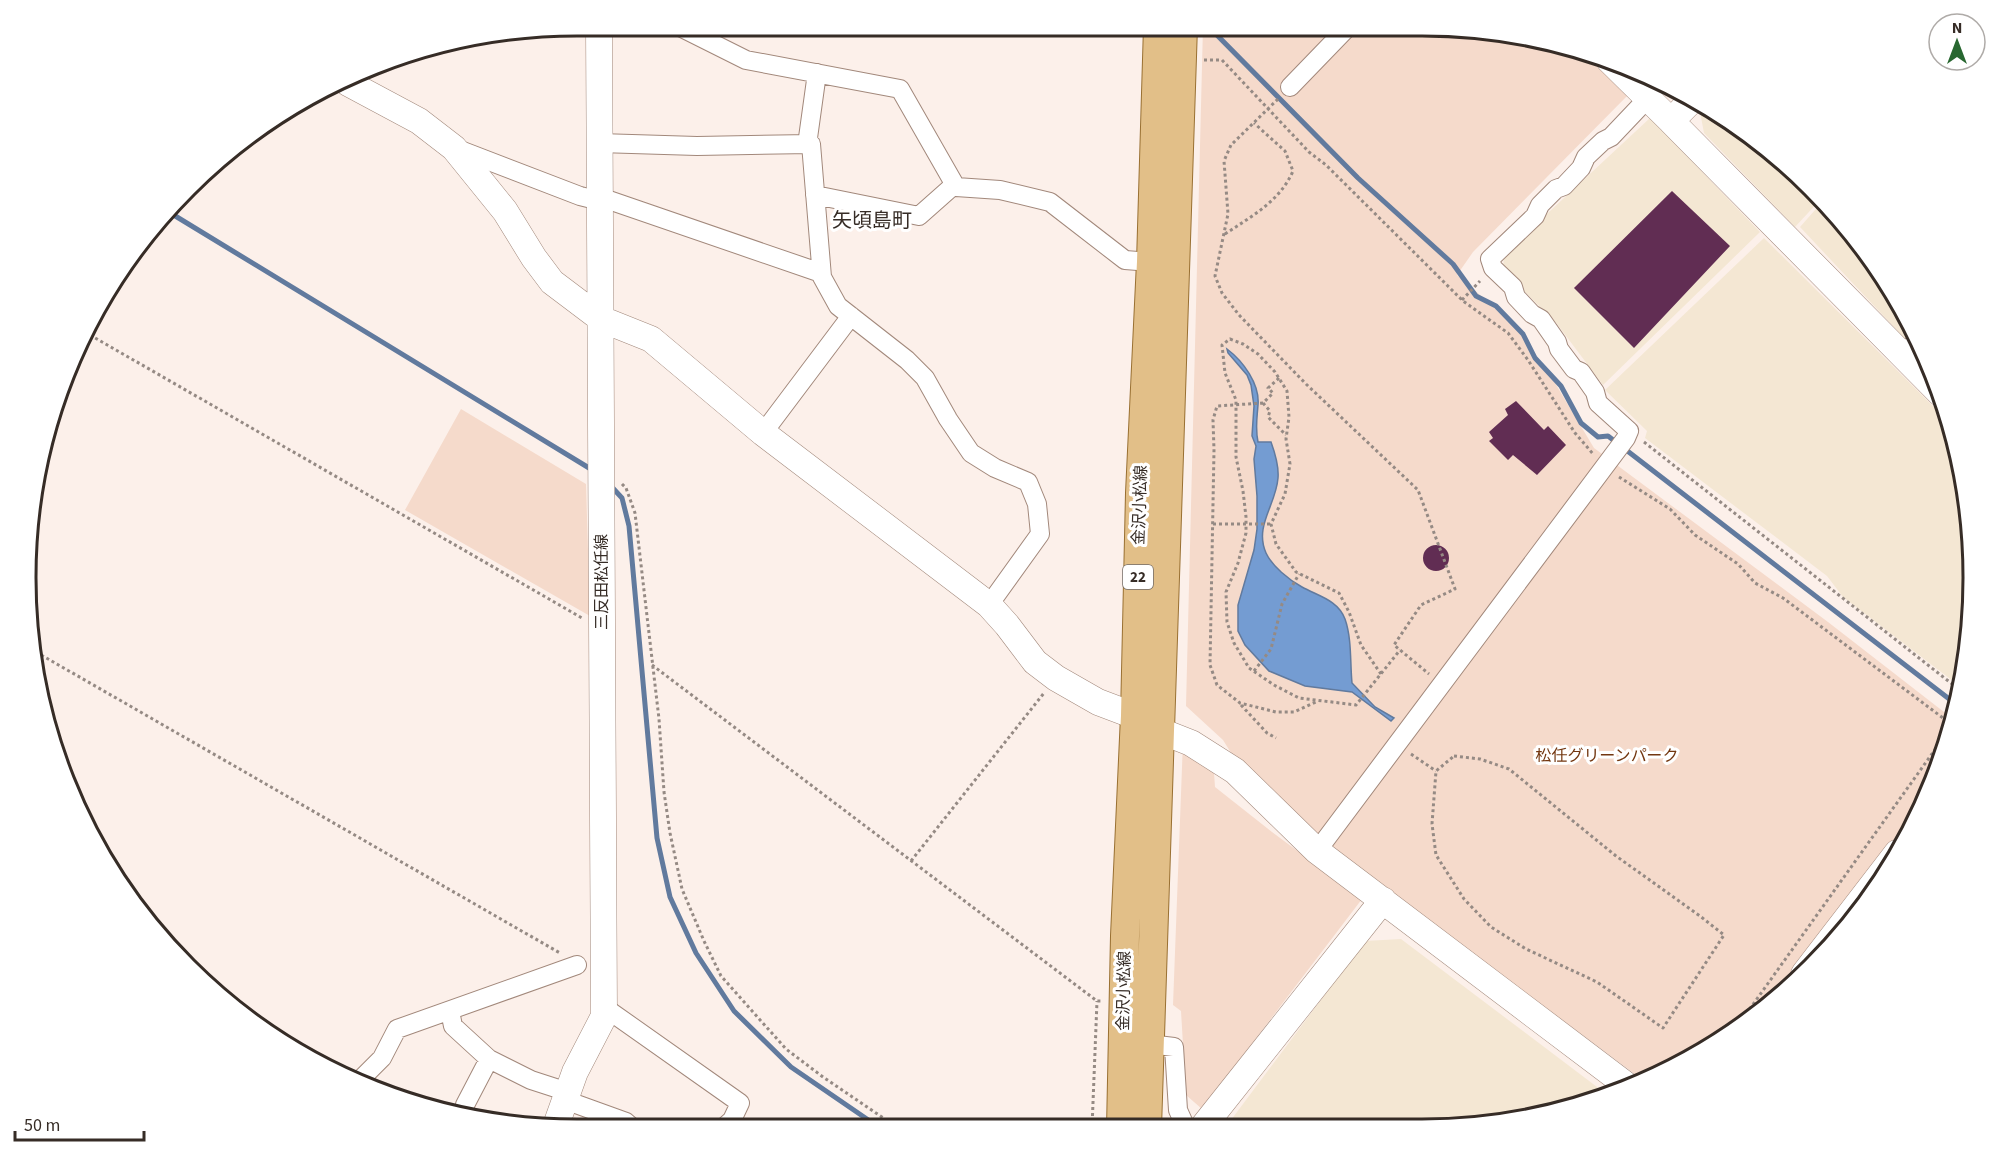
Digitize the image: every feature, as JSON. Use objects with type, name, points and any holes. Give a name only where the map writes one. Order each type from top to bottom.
[{"type":"main road","name":"金沢小松線","points":[[1147,1119],[1149,1044],[1147,723],[1140,493],[1151,262],[1158,36]]},
{"type":"main road","name":"金沢小松線","points":[[1120,1119],[1110,1002],[1147,723],[1182,36]]},
{"type":"street","name":"三反田松任線","points":[[559,1118],[575,1072],[604,1016],[599,36]]},
{"type":"street","points":[[698,36],[746,60],[900,89],[956,187],[1000,190],[1050,202],[1125,260],[1151,262]]},
{"type":"street","points":[[1290,87],[1339,36]]},
{"type":"street","points":[[807,145],[817,73]]},
{"type":"street","points":[[1625,76],[1910,348]]},
{"type":"street","points":[[352,85],[418,121],[454,148],[506,211],[534,258],[552,282],[601,319],[651,339],[763,433],[989,605],[1035,662],[1056,678],[1098,702],[1191,743],[1235,771],[1317,851],[1621,1081]]},
{"type":"street","points":[[1317,851],[1627,436],[1598,404],[1595,392],[1581,372],[1574,369],[1559,349],[1557,342],[1541,319],[1532,314],[1516,297],[1513,288],[1493,268],[1490,259],[1535,216],[1540,205],[1556,189],[1564,186],[1570,180],[1581,168],[1586,158],[1648,98]]},
{"type":"street","points":[[1671,121],[1686,106]]},
{"type":"street","points":[[599,143],[697,146],[812,144],[821,273],[838,306],[907,360],[925,378],[948,419],[971,453],[995,468],[1028,482],[1037,504],[1040,534],[989,605]]},
{"type":"street","points":[[454,148],[580,196],[600,199],[821,273]]},
{"type":"street","points":[[815,195],[919,216],[954,185]]},
{"type":"street","points":[[763,433],[851,316]]},
{"type":"street","points":[[1209,1119],[1383,900]]},
{"type":"street","points":[[365,1075],[382,1058],[397,1029],[577,965]]},
{"type":"street","points":[[604,1007],[740,1103],[732,1119]]},
{"type":"street","points":[[450,1011],[453,1026],[489,1059],[619,1119]]},
{"type":"street","points":[[1149,1044],[1174,1047],[1178,1110],[1182,1119]]},
{"type":"street","points":[[464,1107],[489,1059]]},
{"type":"path","points":[[1202,60],[1222,60],[1270,108],[1309,152],[1326,165],[1461,300],[1508,333],[1575,433],[1607,464],[1670,509],[1695,535],[1738,564],[1755,583],[1782,598],[1945,719]]},
{"type":"path","points":[[1270,108],[1232,145],[1224,161],[1228,214],[1215,276],[1222,293],[1239,315],[1306,384],[1418,490],[1455,589],[1421,605],[1394,645],[1442,685]]},
{"type":"path","points":[[1224,235],[1272,202],[1288,183],[1293,171],[1285,151],[1254,123]]},
{"type":"path","points":[[1461,300],[1476,285]]},
{"type":"path","points":[[93,337],[602,630]]},
{"type":"path","points":[[1381,674],[1361,645],[1350,612],[1339,593],[1296,572],[1276,544],[1271,524],[1285,494],[1290,464],[1286,435],[1289,417],[1287,391],[1258,354],[1230,339],[1222,345],[1226,373],[1236,404],[1236,457],[1243,491],[1246,524],[1246,534],[1238,563],[1226,592],[1227,622],[1234,643],[1249,668],[1299,698],[1356,705],[1381,674],[1400,650]]},
{"type":"path","points":[[1276,738],[1267,733],[1240,703],[1217,685],[1210,665],[1213,420],[1217,406],[1263,403],[1272,393],[1268,388],[1279,378]]},
{"type":"path","points":[[1263,403],[1270,411],[1268,417],[1286,435]]},
{"type":"path","points":[[1627,436],[1953,685]]},
{"type":"path","points":[[601,459],[626,488],[636,513],[670,833],[682,889],[721,975],[786,1049],[885,1119]]},
{"type":"path","points":[[1213,524],[1271,524]]},
{"type":"path","points":[[1254,671],[1271,649],[1282,604],[1299,574]]},
{"type":"path","points":[[42,655],[577,965]]},
{"type":"path","points":[[652,665],[911,861],[1110,1002],[1093,1119]]},
{"type":"path","points":[[911,861],[1056,678]]},
{"type":"path","points":[[1240,703],[1276,712],[1294,712],[1320,700]]},
{"type":"path","points":[[1397,745],[1436,771]]},
{"type":"path","points":[[1749,1008],[1935,750]]},
{"type":"path","points":[[1454,756],[1480,759],[1509,770],[1616,856],[1724,935],[1663,1028],[1597,982],[1526,949],[1491,927],[1464,899],[1436,855],[1432,824],[1436,771],[1454,756]]},
{"type":"shaded area","points":[[1700,114],[1722,127],[1779,170],[1815,206],[1795,227],[1704,133]]},
{"type":"shaded area","points":[[1650,118],[1760,232],[1603,385],[1557,324],[1503,270],[1504,254]]},
{"type":"shaded area","points":[[1817,208],[1829,220],[1872,277],[1909,343],[1800,227]]},
{"type":"shaded area","points":[[1764,238],[1936,409],[1953,472],[1962,542],[1962,613],[1953,681],[1843,597],[1827,576],[1645,438],[1647,431],[1605,390]]},
{"type":"shaded area","points":[[1401,939],[1599,1089],[1527,1109],[1457,1118],[1232,1119],[1365,941]]},
{"type":"green space","name":"松任グリーンパーク","points":[[1203,36],[1457,37],[1527,46],[1600,67],[1629,94],[1473,252],[1457,275],[1517,327],[1552,378],[1594,448],[1828,622],[1946,714],[1922,785],[1892,844],[1809,955],[1779,985],[1722,1028],[1636,1075],[1345,859],[1248,780],[1223,740],[1186,706]]},
{"type":"green space","points":[[461,409],[586,484],[590,616],[405,510]]},
{"type":"green space","points":[[1183,741],[1214,773],[1215,787],[1362,899],[1202,1109],[1186,1095],[1181,1011],[1173,1005]]},
{"type":"water","points":[[1227,349],[1244,366],[1253,381],[1258,397],[1256,428],[1258,442],[1271,442],[1277,464],[1276,488],[1264,525],[1263,543],[1266,553],[1286,577],[1338,607],[1345,619],[1349,635],[1352,683],[1375,707],[1394,718],[1391,721],[1352,692],[1305,686],[1269,671],[1245,645],[1238,631],[1238,605],[1254,550],[1257,529],[1254,459],[1256,446],[1252,436],[1254,406],[1251,385],[1247,375]]},
{"type":"building","points":[[1672,191],[1730,246],[1634,348],[1574,288]]},
{"type":"building","points":[[1516,401],[1544,430],[1548,426],[1566,445],[1537,475],[1513,455],[1508,460],[1489,441],[1493,438],[1489,432],[1508,415],[1505,409]]},
{"type":"building","points":[[1436,545],[1445,549],[1449,558],[1445,567],[1436,571],[1427,567],[1423,558],[1427,549]]},
{"type":"waterway","points":[[1218,36],[1358,178],[1453,264],[1476,296],[1496,306],[1523,334],[1535,358],[1561,386],[1581,423],[1598,437],[1608,436],[1949,699]]},
{"type":"waterway","points":[[174,216],[594,471]]},
{"type":"waterway","points":[[610,485],[622,498],[629,526],[657,838],[670,897],[696,953],[734,1011],[791,1067],[867,1119]]},
{"type":"district","name":"矢頃島町","points":[[872,221]]}]
